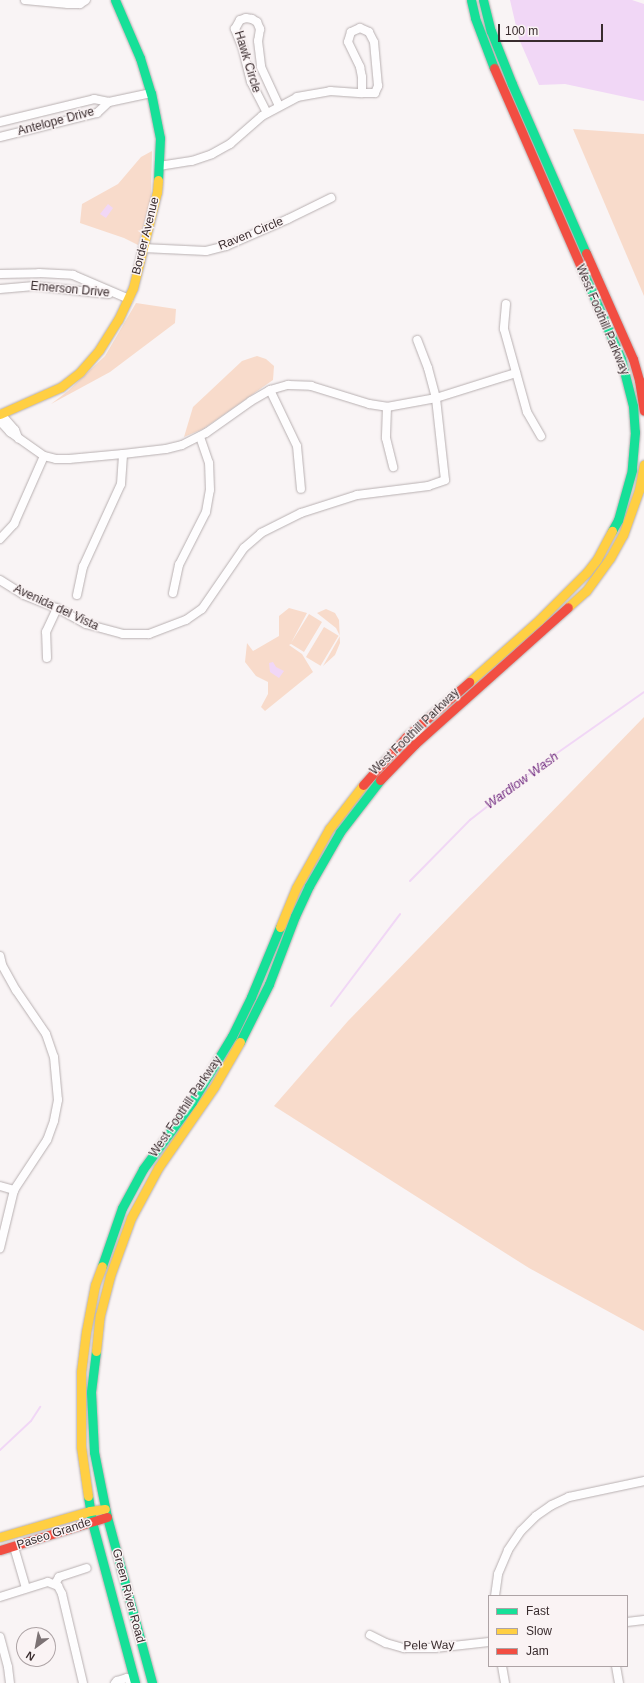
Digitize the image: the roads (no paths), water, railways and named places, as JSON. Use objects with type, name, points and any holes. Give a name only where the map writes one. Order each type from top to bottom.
[{"type":"main road","name":"Border Avenue","points":[[0,416],[50,392],[80,372],[99,350],[129,299],[157,192],[160,138],[151,93],[140,58],[115,0]]},
{"type":"main road","name":"West Foothill Parkway","points":[[90,1511],[81,1447],[80,1407],[83,1352],[95,1285],[130,1190],[156,1151],[192,1102],[232,1036],[251,997],[296,888],[329,829],[373,772],[406,737],[539,620],[582,578],[597,559],[610,537],[625,498],[632,470],[635,432],[633,406],[621,359],[488,55],[471,0]]},
{"type":"main road","name":"West Foothill Parkway","points":[[483,0],[491,31],[533,133],[625,339],[639,380],[644,411]]},
{"type":"main road","points":[[488,55],[498,68],[523,123],[533,133]]},
{"type":"main road","name":"West Foothill Parkway","points":[[106,1513],[94,1452],[91,1392],[100,1315],[110,1276],[141,1198],[158,1168],[214,1087],[245,1034],[263,998],[295,916],[340,832],[393,766],[586,591],[604,567],[623,535],[639,490],[644,464]]},
{"type":"main road","name":"Paseo Grande","points":[[0,1537],[90,1511],[106,1513]]},
{"type":"main road","name":"Green River Road","points":[[90,1511],[135,1682]]},
{"type":"main road","name":"Paseo Grande","points":[[0,1550],[14,1547],[92,1522],[106,1513]]},
{"type":"main road","name":"Green River Road","points":[[106,1513],[152,1683]]},
{"type":"street","points":[[25,0],[68,4],[80,4],[86,0]]},
{"type":"street","name":"Hawk Circle","points":[[267,113],[251,82],[243,49],[235,29],[240,20],[246,18],[252,19],[256,22],[260,29],[258,41],[261,67],[279,106]]},
{"type":"street","points":[[159,166],[192,161],[212,154],[230,144],[267,113],[298,97],[330,91],[362,93],[375,93],[378,86],[374,42],[370,32],[360,28],[351,32],[348,42],[360,67],[362,77],[362,93]]},
{"type":"street","name":"Antelope Drive","points":[[0,122],[94,99],[109,102],[151,93]]},
{"type":"street","name":"Antelope Drive","points":[[0,137],[97,113],[109,102]]},
{"type":"street","name":"Raven Circle","points":[[143,248],[206,251],[226,246],[274,226],[330,198]]},
{"type":"street","name":"Emerson Drive","points":[[0,274],[40,272],[73,275],[85,279],[116,295],[129,299]]},
{"type":"street","name":"Emerson Drive","points":[[0,289],[34,286],[116,295]]},
{"type":"street","points":[[506,304],[504,329],[527,412],[541,436]]},
{"type":"street","points":[[417,340],[428,368],[436,398]]},
{"type":"street","points":[[0,416],[16,430],[18,438],[44,456],[56,459],[69,459],[166,450],[200,437],[251,401],[270,390],[288,385],[302,385],[387,407],[436,398],[516,373]]},
{"type":"street","points":[[270,390],[297,446],[301,489]]},
{"type":"street","name":"Avenida del Vista","points":[[0,580],[24,595],[57,608],[86,624],[123,634],[149,634],[164,630],[186,620],[202,609],[244,548],[261,533],[301,513],[357,495],[428,486],[445,480],[436,398]]},
{"type":"street","points":[[387,407],[386,438],[393,467]]},
{"type":"street","points":[[173,593],[179,565],[206,512],[210,490],[209,463],[200,437]]},
{"type":"street","points":[[77,595],[83,567],[121,484],[123,454]]},
{"type":"street","points":[[0,539],[14,524],[44,456]]},
{"type":"street","points":[[47,658],[46,632],[57,608]]},
{"type":"street","points":[[0,956],[2,965],[16,990],[46,1034],[54,1057],[58,1100],[54,1121],[47,1140],[14,1190],[0,1248]]},
{"type":"street","points":[[0,1186],[14,1190]]},
{"type":"street","points":[[495,1595],[498,1574],[508,1550],[521,1531],[536,1516],[552,1505],[569,1497],[644,1481]]},
{"type":"street","points":[[14,1547],[26,1588]]},
{"type":"street","points":[[55,1584],[59,1577],[87,1568]]},
{"type":"street","points":[[0,1597],[48,1582],[55,1584],[62,1594],[83,1683]]},
{"type":"street","points":[[628,1622],[644,1620]]},
{"type":"street","name":"Pele Way","points":[[370,1635],[386,1643],[404,1648],[435,1648],[488,1642]]},
{"type":"street","points":[[0,1637],[8,1667],[10,1683]]},
{"type":"street","points":[[502,1667],[505,1683]]},
{"type":"street","points":[[616,1667],[618,1683]]},
{"type":"street","points":[[115,1683],[127,1678],[135,1682]]},
{"type":"waterway","name":"Wardlow Wash","points":[[410,881],[470,820],[543,763],[644,692]]},
{"type":"waterway","name":"Wardlow Wash","points":[[331,1006],[400,914]]},
{"type":"waterway","name":"Wardlow Wash","points":[[0,1450],[31,1421],[40,1407]]}]
